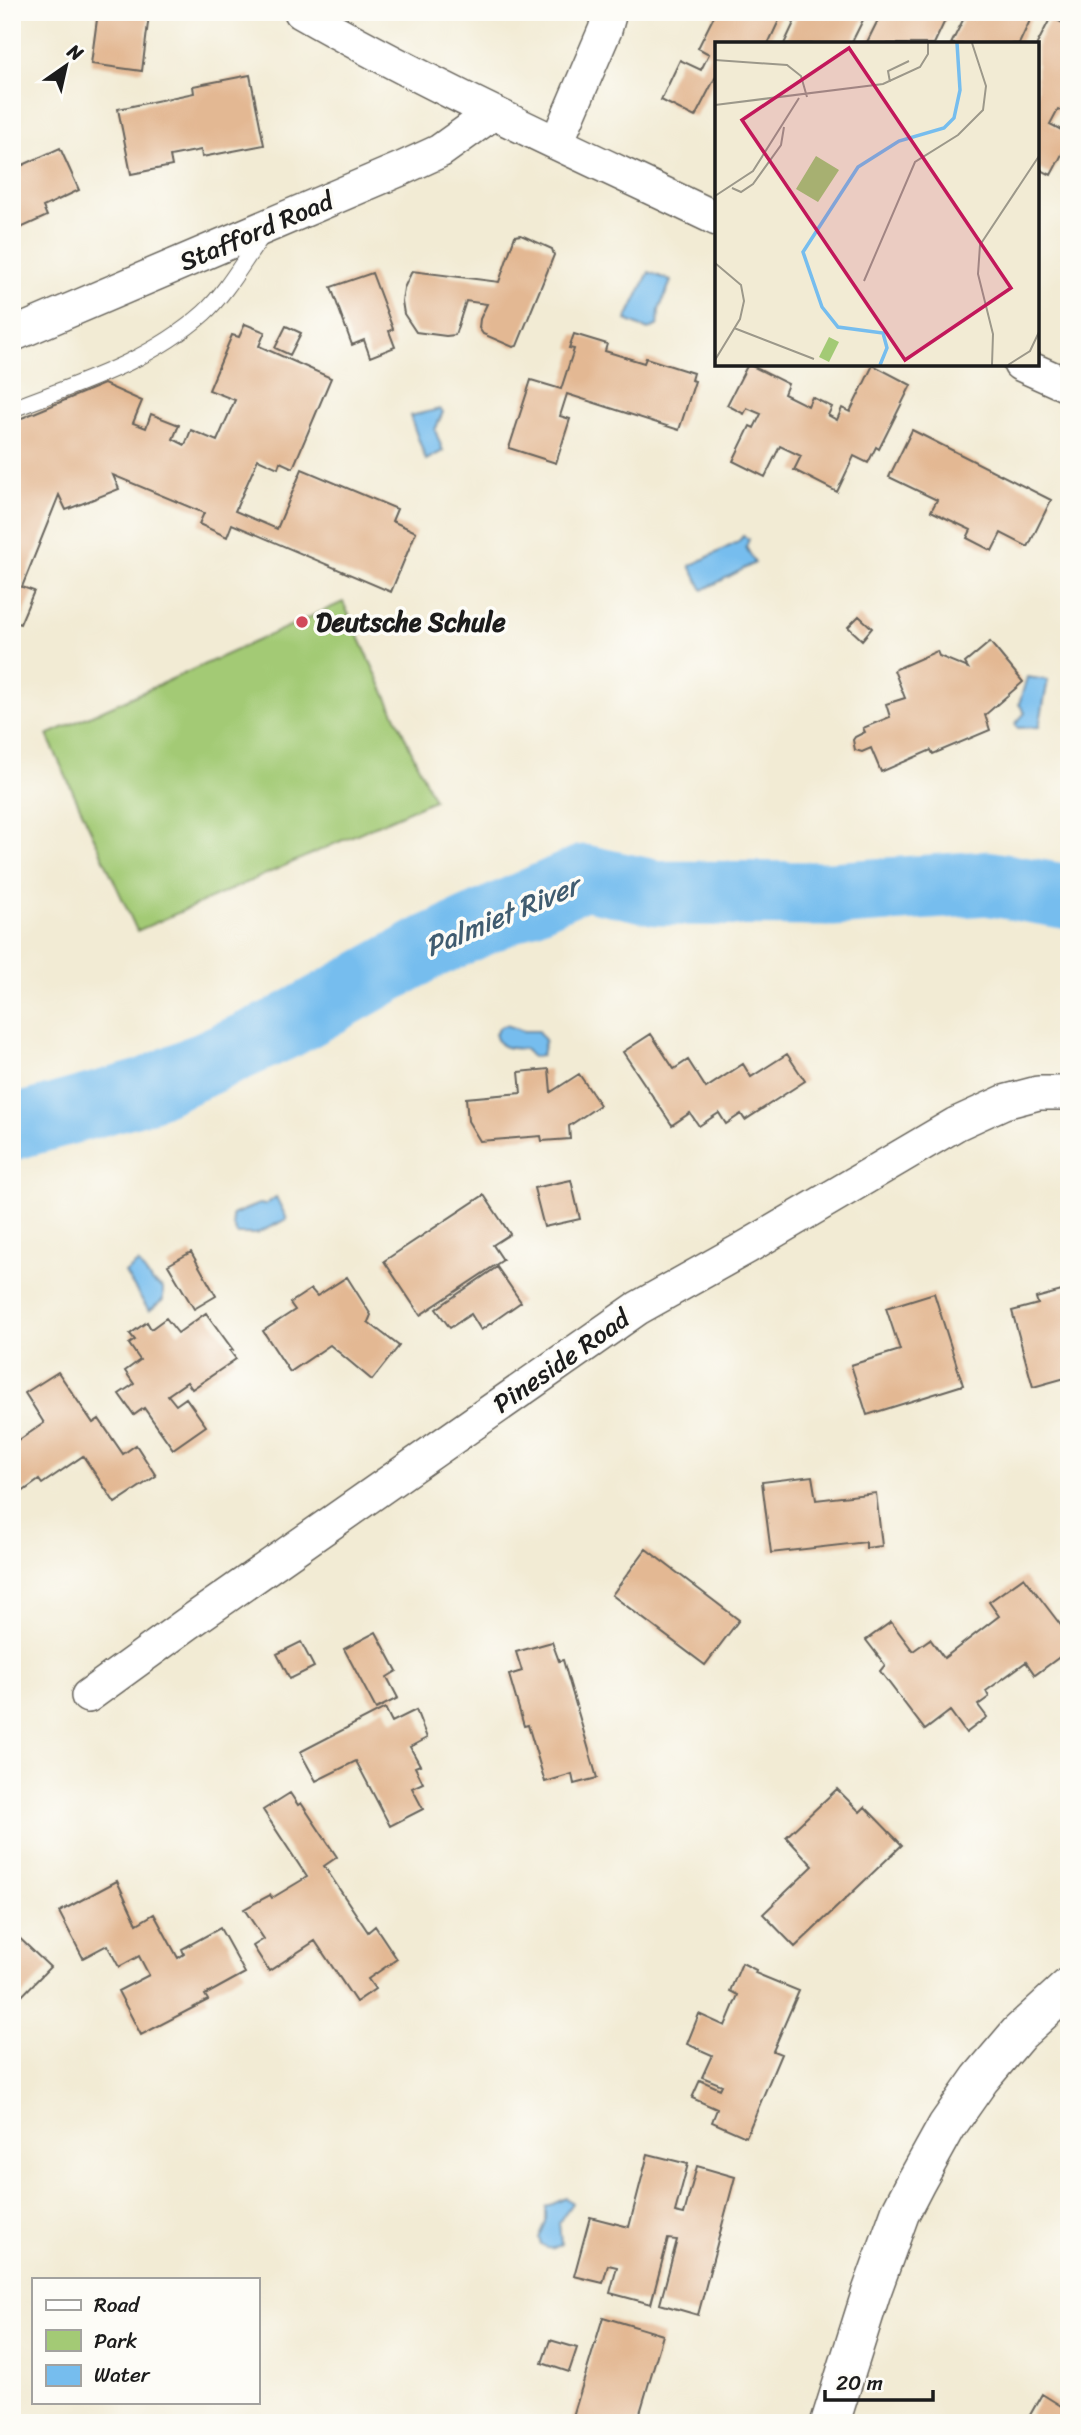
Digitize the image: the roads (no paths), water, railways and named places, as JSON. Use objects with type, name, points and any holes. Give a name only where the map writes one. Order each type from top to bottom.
[{"type":"main road","points":[[830,2423],[871,2293],[900,2213],[928,2160],[947,2126],[980,2079],[1019,2033],[1069,1987]]},
{"type":"street","points":[[301,12],[370,52],[715,218]]},
{"type":"street","points":[[557,142],[605,30],[610,12]]},
{"type":"street","name":"Stafford Road","points":[[12,335],[440,151],[493,113]]},
{"type":"street","points":[[1024,366],[1069,386]]},
{"type":"street","name":"Pineside Road","points":[[88,1696],[638,1308],[956,1124],[1004,1102],[1038,1093],[1069,1093]]},
{"type":"lane","points":[[12,409],[124,365],[172,338],[213,303],[269,226]]},
{"type":"water","points":[[649,272],[671,281],[659,310],[658,325],[648,330],[626,320]]},
{"type":"water","points":[[440,409],[443,412],[435,430],[443,451],[426,460],[410,416]]},
{"type":"water","points":[[743,536],[749,539],[746,547],[755,563],[703,590],[690,566],[738,542]]},
{"type":"water","points":[[1027,677],[1048,680],[1039,727],[1018,728],[1015,724],[1025,713],[1019,704]]},
{"type":"water","points":[[506,1025],[523,1031],[538,1031],[545,1041],[542,1055],[532,1057],[525,1049],[510,1048],[499,1043],[495,1033]]},
{"type":"water","points":[[276,1197],[287,1219],[256,1234],[237,1234],[232,1215],[259,1204],[265,1205]]},
{"type":"water","points":[[138,1263],[152,1282],[163,1288],[163,1300],[149,1311],[125,1273]]},
{"type":"water","points":[[566,2198],[572,2203],[559,2222],[561,2244],[546,2248],[541,2245],[539,2238],[546,2222],[546,2207]]},
{"type":"waterway","name":"Palmiet River","points":[[12,1128],[145,1091],[285,1027],[425,949],[584,877],[658,893],[832,894],[986,883],[1069,897]]},
{"type":"place","name":"Deutsche Schule","points":[[302,622]]}]
